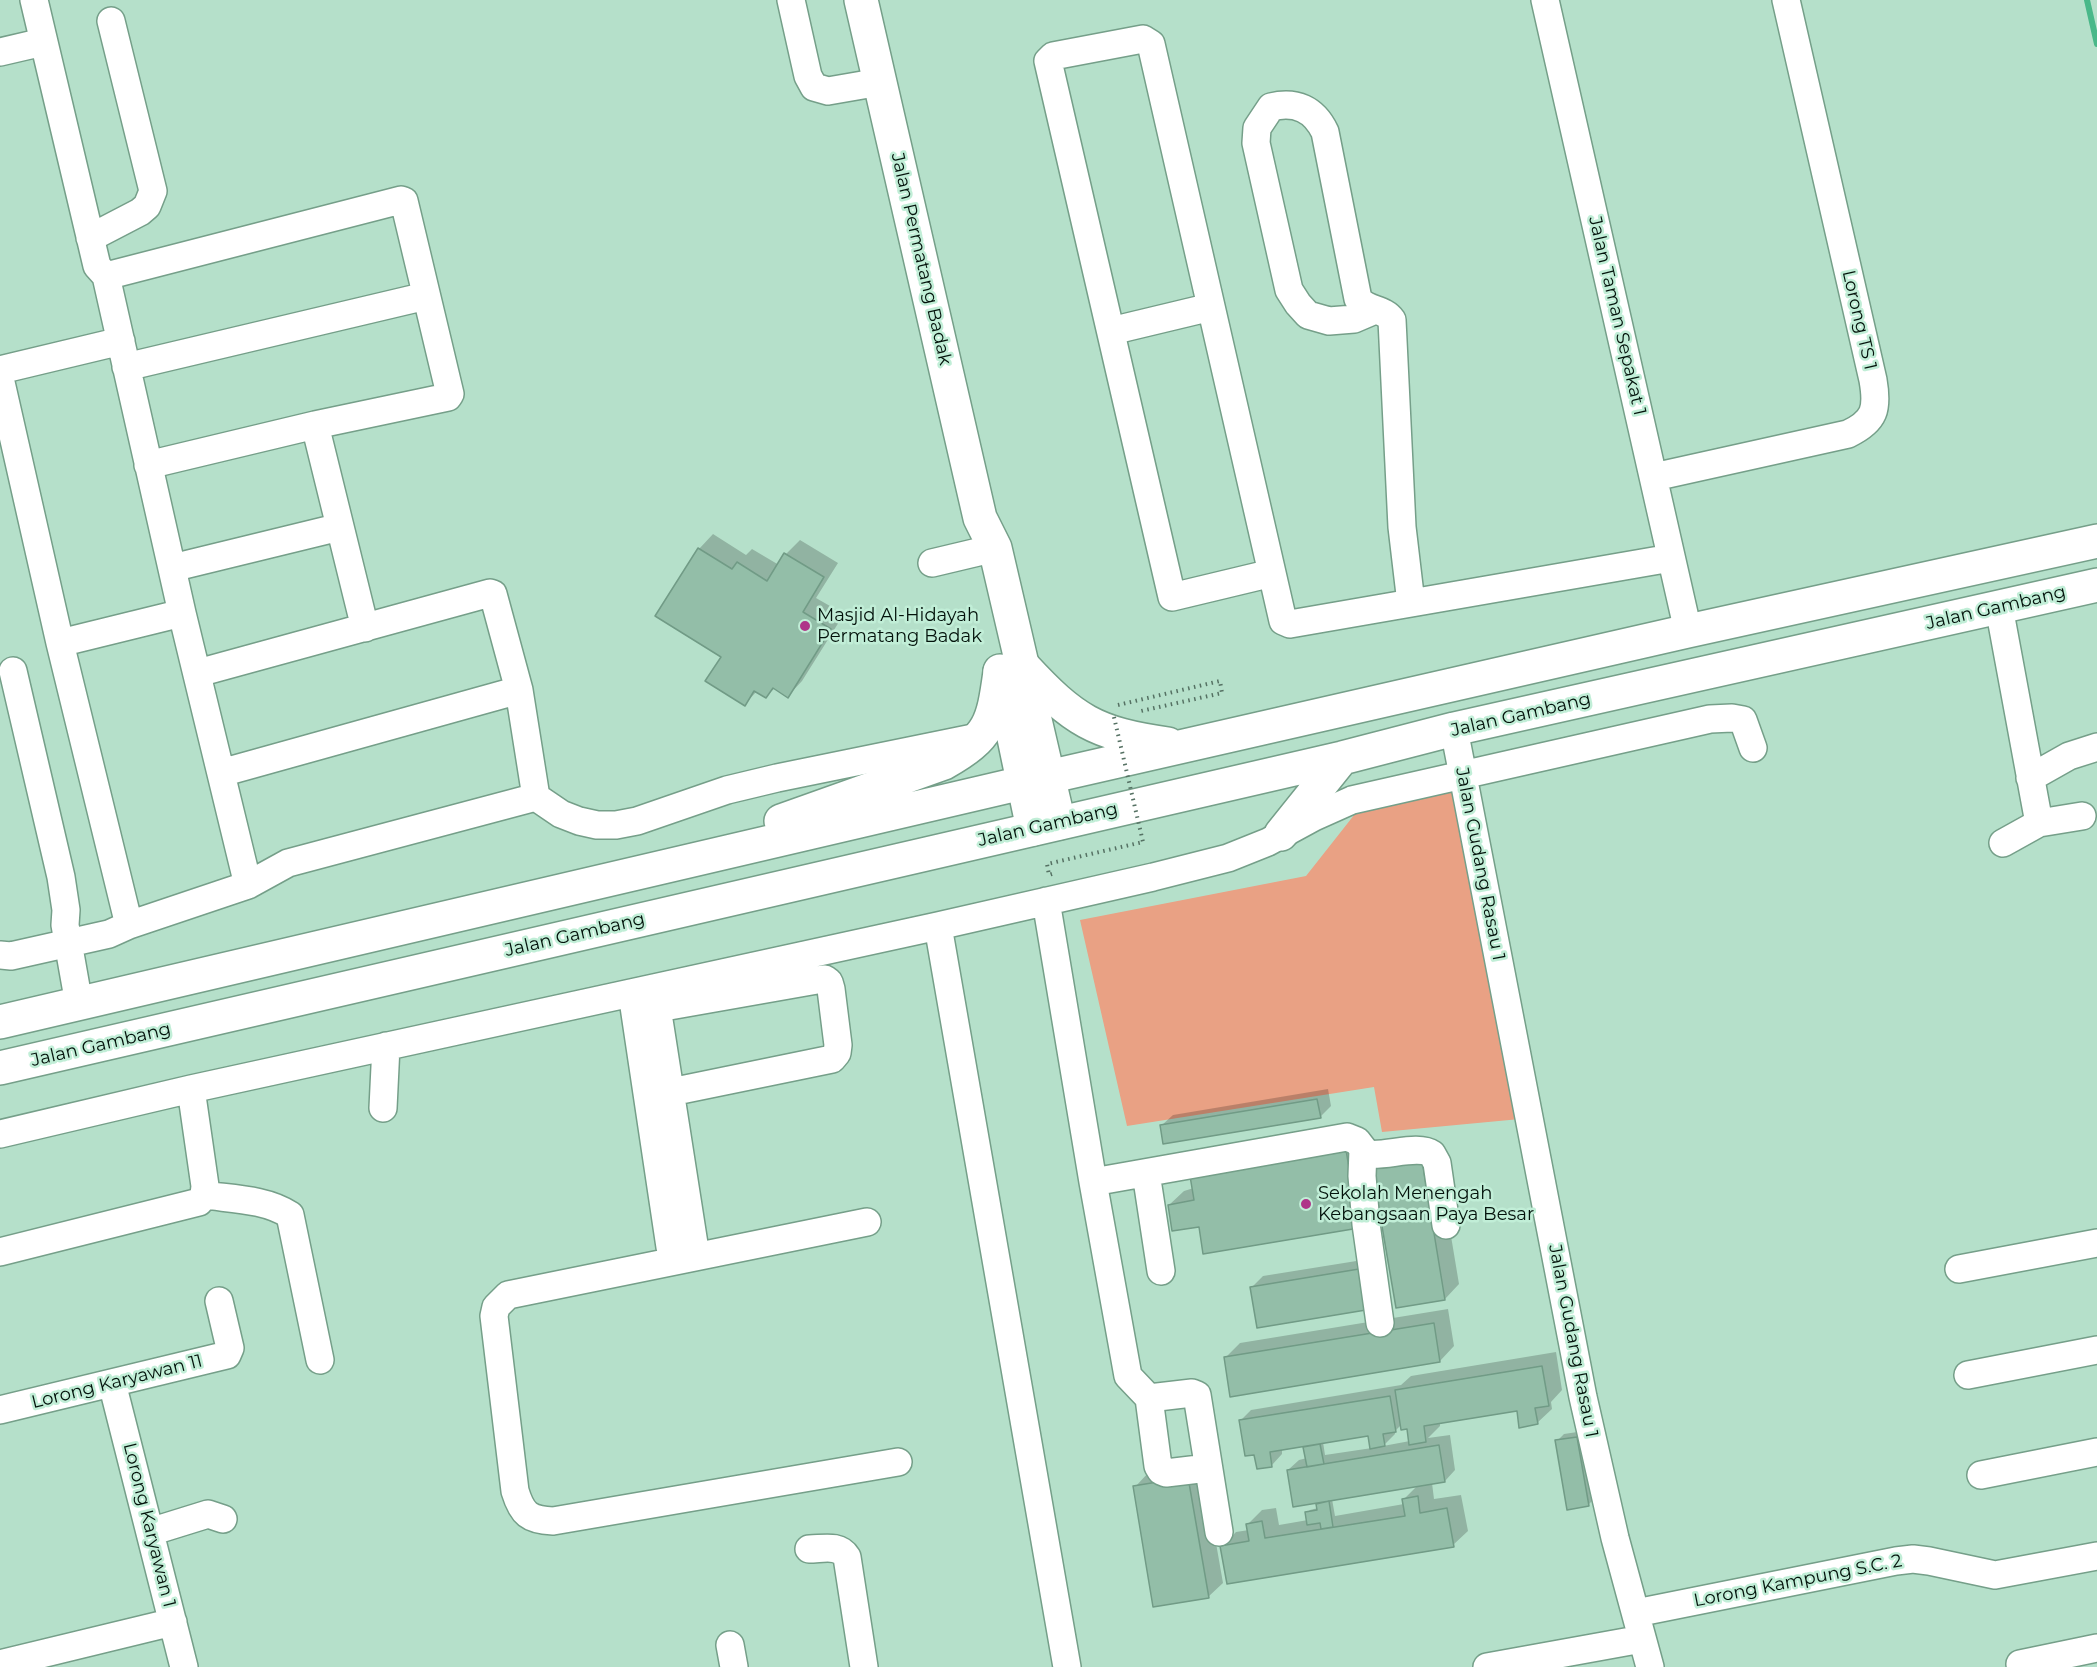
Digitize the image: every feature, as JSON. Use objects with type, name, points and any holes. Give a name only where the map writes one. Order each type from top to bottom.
[{"type":"main road","name":"Jalan Permatang Badak","points":[[861,0],[988,550],[1046,826]]},
{"type":"main road","points":[[0,1022],[1036,780],[2097,541]]},
{"type":"main road","name":"Jalan Gambang","points":[[0,1068],[1342,758],[1455,729],[2097,585]]},
{"type":"main road","points":[[638,872],[944,763],[963,752],[982,736],[991,721],[995,706],[1012,670],[1093,726],[1145,741],[1185,747]]},
{"type":"main road","points":[[1281,834],[1342,758]]},
{"type":"street","points":[[34,0],[97,266],[106,276],[182,613],[248,885]]},
{"type":"street","points":[[791,0],[808,76],[814,87],[828,91],[880,82]]},
{"type":"street","name":"Jalan Taman Sepakat 1","points":[[1545,0],[1688,632]]},
{"type":"street","name":"Lorong TS 1","points":[[1654,477],[1848,434],[1871,419],[1875,407],[1873,380],[1786,0]]},
{"type":"street","points":[[90,238],[140,212],[152,199],[153,191],[111,21]]},
{"type":"street","points":[[1272,573],[1172,597],[1048,61],[1053,56],[1143,39],[1151,44],[1283,621],[1290,624],[1671,558]]},
{"type":"street","points":[[0,52],[44,42]]},
{"type":"street","points":[[1375,310],[1354,319],[1329,321],[1308,315],[1289,290],[1256,143],[1257,128],[1271,107],[1286,104],[1305,110],[1319,119],[1325,132],[1358,299],[1362,305],[1387,314],[1392,320],[1402,527],[1411,603]]},
{"type":"street","points":[[106,276],[399,200],[404,201],[450,394],[448,397],[315,425],[148,465]]},
{"type":"street","points":[[126,368],[426,296]]},
{"type":"street","points":[[1111,331],[1211,307]]},
{"type":"street","points":[[0,370],[121,341]]},
{"type":"street","points":[[0,378],[60,643],[129,925]]},
{"type":"street","points":[[315,425],[365,628]]},
{"type":"street","points":[[172,568],[340,527]]},
{"type":"street","points":[[932,563],[988,550]]},
{"type":"street","points":[[198,673],[487,593],[492,594],[519,690],[536,797],[561,814],[597,825],[616,825],[637,821],[747,785],[982,736]]},
{"type":"street","points":[[1999,607],[2039,823]]},
{"type":"street","points":[[60,643],[182,613]]},
{"type":"street","points":[[13,671],[61,877],[66,910],[65,925],[79,1004]]},
{"type":"street","points":[[221,773],[519,690]]},
{"type":"street","points":[[0,1134],[386,1046],[648,996],[1228,858],[1268,842],[1352,801],[1710,719],[1743,720],[1753,748]]},
{"type":"street","name":"Jalan Gudang Rasau 1","points":[[1455,729],[1583,1397],[1613,1528],[1650,1667]]},
{"type":"street","points":[[2030,778],[2070,756],[2097,747]]},
{"type":"street","points":[[0,955],[11,956],[109,934],[129,925],[248,885],[288,863],[536,797]]},
{"type":"street","points":[[2003,843],[2039,823],[2082,816]]},
{"type":"street","points":[[1046,901],[1128,1376],[1149,1398],[1158,1466],[1161,1471],[1166,1473],[1208,1468]]},
{"type":"street","points":[[938,926],[1067,1667]]},
{"type":"street","points":[[648,996],[825,979],[830,982],[838,1045],[837,1053],[832,1059],[671,1092]]},
{"type":"street","points":[[648,996],[671,1092],[694,1244],[692,1251],[685,1259]]},
{"type":"street","points":[[648,996],[670,1247],[675,1254],[685,1259]]},
{"type":"street","points":[[383,1108],[386,1046]]},
{"type":"street","points":[[0,1252],[199,1202],[206,1186],[191,1089]]},
{"type":"street","points":[[1093,1182],[1347,1137],[1357,1141],[1366,1154],[1388,1155],[1420,1149],[1432,1154],[1437,1163],[1446,1225]]},
{"type":"street","points":[[1363,1150],[1362,1176],[1366,1224],[1380,1323]]},
{"type":"street","points":[[1146,1173],[1161,1271]]},
{"type":"street","points":[[204,1195],[260,1203],[279,1208],[290,1215],[320,1360]]},
{"type":"street","points":[[867,1222],[508,1295],[496,1307],[494,1316],[515,1491],[519,1505],[526,1514],[536,1520],[553,1521],[898,1462]]},
{"type":"street","points":[[1959,1269],[2097,1243]]},
{"type":"street","name":"Lorong Karyawan 11","points":[[0,1410],[227,1355],[230,1348],[219,1301]]},
{"type":"street","points":[[1968,1375],[2097,1350]]},
{"type":"street","name":"Lorong Karyawan 1","points":[[112,1383],[184,1667]]},
{"type":"street","points":[[1149,1398],[1192,1393],[1197,1395],[1219,1532]]},
{"type":"street","points":[[1981,1475],[2097,1452]]},
{"type":"street","points":[[150,1532],[208,1514],[223,1519]]},
{"type":"street","points":[[809,1549],[838,1548],[847,1557],[864,1667]]},
{"type":"street","name":"Lorong Kampung S.C. 2","points":[[1636,1612],[1913,1559],[1995,1575],[2097,1556]]},
{"type":"street","points":[[0,1664],[174,1622]]},
{"type":"street","points":[[1487,1667],[1642,1639]]},
{"type":"street","points":[[2020,1664],[2097,1648]]},
{"type":"path","points":[[1122,704],[1220,681],[1222,693],[1136,712]]},
{"type":"path","points":[[1060,872],[1049,875],[1047,864],[1143,842],[1114,717],[1125,715]]},
{"type":"shaded area","points":[[1458,790],[1520,1119],[1382,1132],[1374,1087],[1127,1126],[1080,920],[1306,876],[1362,805]]},
{"type":"building","points":[[698,548],[732,569],[737,562],[767,581],[784,553],[824,577],[803,612],[831,629],[788,698],[773,688],[766,698],[754,691],[745,706],[705,681],[721,657],[655,616]]},
{"type":"building","points":[[1317,1099],[1321,1118],[1163,1144],[1160,1125]]},
{"type":"building","points":[[1346,1150],[1359,1228],[1203,1254],[1199,1227],[1172,1231],[1168,1205],[1194,1200],[1190,1176]]},
{"type":"building","points":[[1421,1154],[1445,1300],[1396,1308],[1371,1162]]},
{"type":"building","points":[[1365,1268],[1372,1309],[1257,1328],[1250,1287]]},
{"type":"building","points":[[1434,1323],[1440,1362],[1230,1397],[1224,1357]]},
{"type":"building","points":[[1542,1366],[1549,1406],[1535,1408],[1538,1424],[1519,1428],[1517,1411],[1424,1426],[1426,1442],[1409,1445],[1407,1429],[1401,1430],[1395,1390]]},
{"type":"building","points":[[1390,1396],[1396,1432],[1383,1434],[1385,1446],[1370,1449],[1368,1436],[1270,1452],[1272,1467],[1257,1469],[1254,1455],[1245,1456],[1239,1420]]},
{"type":"building","points":[[1577,1437],[1589,1506],[1567,1510],[1555,1440]]},
{"type":"building","points":[[1320,1444],[1324,1464],[1307,1467],[1303,1447]]},
{"type":"building","points":[[1439,1445],[1445,1482],[1293,1507],[1287,1470]]},
{"type":"building","points":[[1188,1477],[1209,1598],[1153,1607],[1133,1486]]},
{"type":"building","points":[[1418,1496],[1420,1513],[1447,1508],[1454,1547],[1227,1584],[1220,1546],[1249,1541],[1246,1524],[1262,1521],[1265,1538],[1405,1516],[1402,1499]]},
{"type":"building","points":[[1329,1501],[1333,1527],[1321,1529],[1320,1523],[1307,1525],[1305,1512],[1317,1510],[1316,1504]]},
{"type":"waterway","points":[[2087,0],[2097,44]]},
{"type":"place","name":"Masjid Al-Hidayah Permatang Badak","points":[[805,626]]},
{"type":"place","name":"Sekolah Menengah Kebangsaan Paya Besar","points":[[1306,1204]]}]
